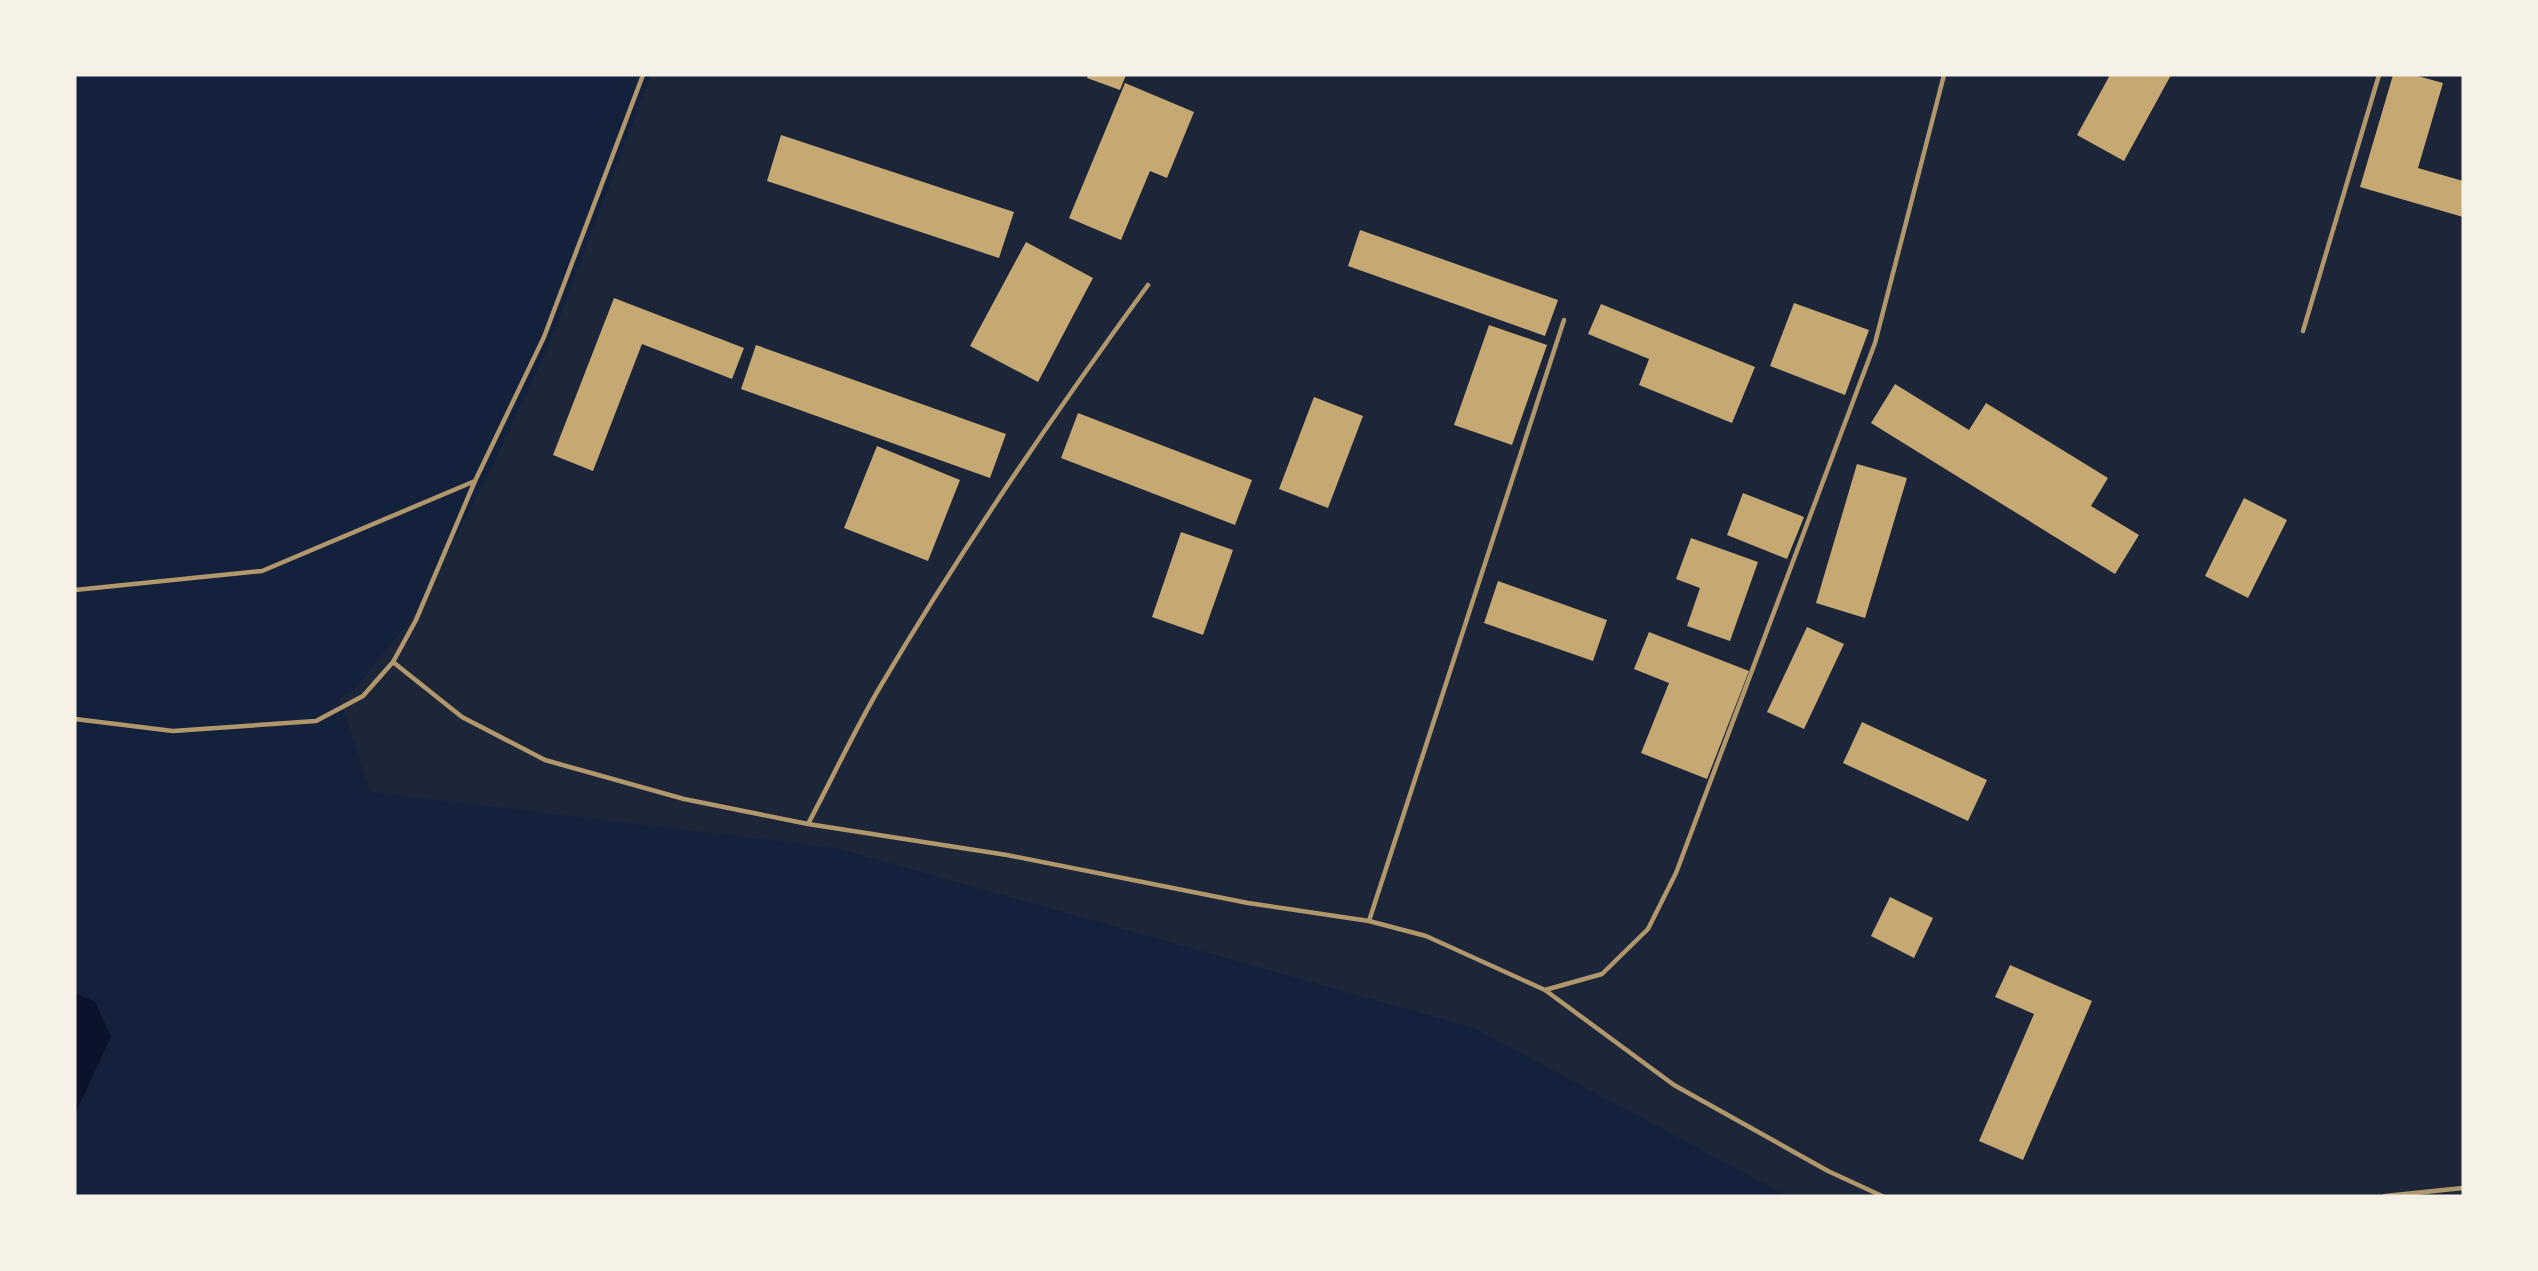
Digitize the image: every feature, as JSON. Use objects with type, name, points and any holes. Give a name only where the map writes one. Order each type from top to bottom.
[{"type":"lane","points":[[75,719],[173,731],[316,721],[363,696],[393,662],[416,620],[475,481],[544,337],[643,75]]},
{"type":"lane","points":[[1545,990],[1602,974],[1648,929],[1676,873],[1875,343],[1944,75]]},
{"type":"lane","points":[[2303,332],[2379,75]]},
{"type":"lane","points":[[808,824],[879,688],[949,576],[1069,393],[1148,285]]},
{"type":"lane","points":[[1369,921],[1564,320]]},
{"type":"lane","points":[[75,590],[262,570],[475,481]]},
{"type":"lane","points":[[393,662],[462,717],[545,760],[684,799],[808,824],[1007,855],[1248,903],[1369,921],[1426,936],[1545,990],[1674,1085],[1828,1171],[1882,1196]]},
{"type":"lane","points":[[2385,1196],[2463,1188]]},
{"type":"shaded area","points":[[651,75],[2463,75],[2463,1196],[1787,1196],[1474,1028],[836,848],[370,792],[340,698],[354,690],[418,610],[488,475],[550,343]]},
{"type":"shaded area","points":[[75,993],[95,1002],[111,1037],[75,1114]]},
{"type":"building","points":[[1088,75],[1126,75],[1120,90],[1087,78]]},
{"type":"building","points":[[2110,75],[2171,75],[2124,161],[2077,135]]},
{"type":"building","points":[[2393,75],[2414,75],[2443,83],[2418,168],[2463,181],[2463,217],[2360,187]]},
{"type":"building","points":[[1125,83],[1194,112],[1167,178],[1150,171],[1121,240],[1069,218]]},
{"type":"building","points":[[781,135],[1014,212],[999,258],[767,181]]},
{"type":"building","points":[[1360,230],[1558,300],[1545,336],[1348,266]]},
{"type":"building","points":[[1026,242],[1093,278],[1038,382],[970,346]]},
{"type":"building","points":[[614,298],[744,348],[732,379],[642,344],[593,471],[553,455]]},
{"type":"building","points":[[1794,303],[1869,330],[1845,395],[1770,366]]},
{"type":"building","points":[[1601,304],[1755,367],[1732,423],[1639,385],[1649,359],[1588,334]]},
{"type":"building","points":[[1489,325],[1547,345],[1512,445],[1454,425]]},
{"type":"building","points":[[756,345],[1006,434],[990,478],[741,389]]},
{"type":"building","points":[[1895,384],[1969,430],[1986,403],[2108,478],[2091,506],[2139,535],[2115,574],[1871,423]]},
{"type":"building","points":[[1314,397],[1363,416],[1328,508],[1279,489]]},
{"type":"building","points":[[1078,413],[1252,480],[1235,525],[1061,458]]},
{"type":"building","points":[[877,446],[960,480],[928,561],[844,528]]},
{"type":"building","points":[[1857,464],[1907,478],[1865,618],[1816,603]]},
{"type":"building","points":[[1743,493],[1804,517],[1787,559],[1727,535]]},
{"type":"building","points":[[2244,498],[2287,520],[2248,598],[2205,576]]},
{"type":"building","points":[[1181,532],[1233,550],[1203,635],[1152,617]]},
{"type":"building","points":[[1691,538],[1758,562],[1730,641],[1687,626],[1700,588],[1676,579]]},
{"type":"building","points":[[1498,581],[1607,620],[1593,661],[1484,623]]},
{"type":"building","points":[[1807,627],[1844,644],[1804,729],[1767,712]]},
{"type":"building","points":[[1649,632],[1749,671],[1707,779],[1641,753],[1669,683],[1634,669]]},
{"type":"building","points":[[1862,722],[1987,780],[1968,821],[1843,763]]},
{"type":"building","points":[[1890,897],[1933,918],[1914,958],[1871,936]]},
{"type":"building","points":[[2010,965],[2092,1001],[2023,1160],[1979,1141],[2034,1014],[1995,997]]}]
